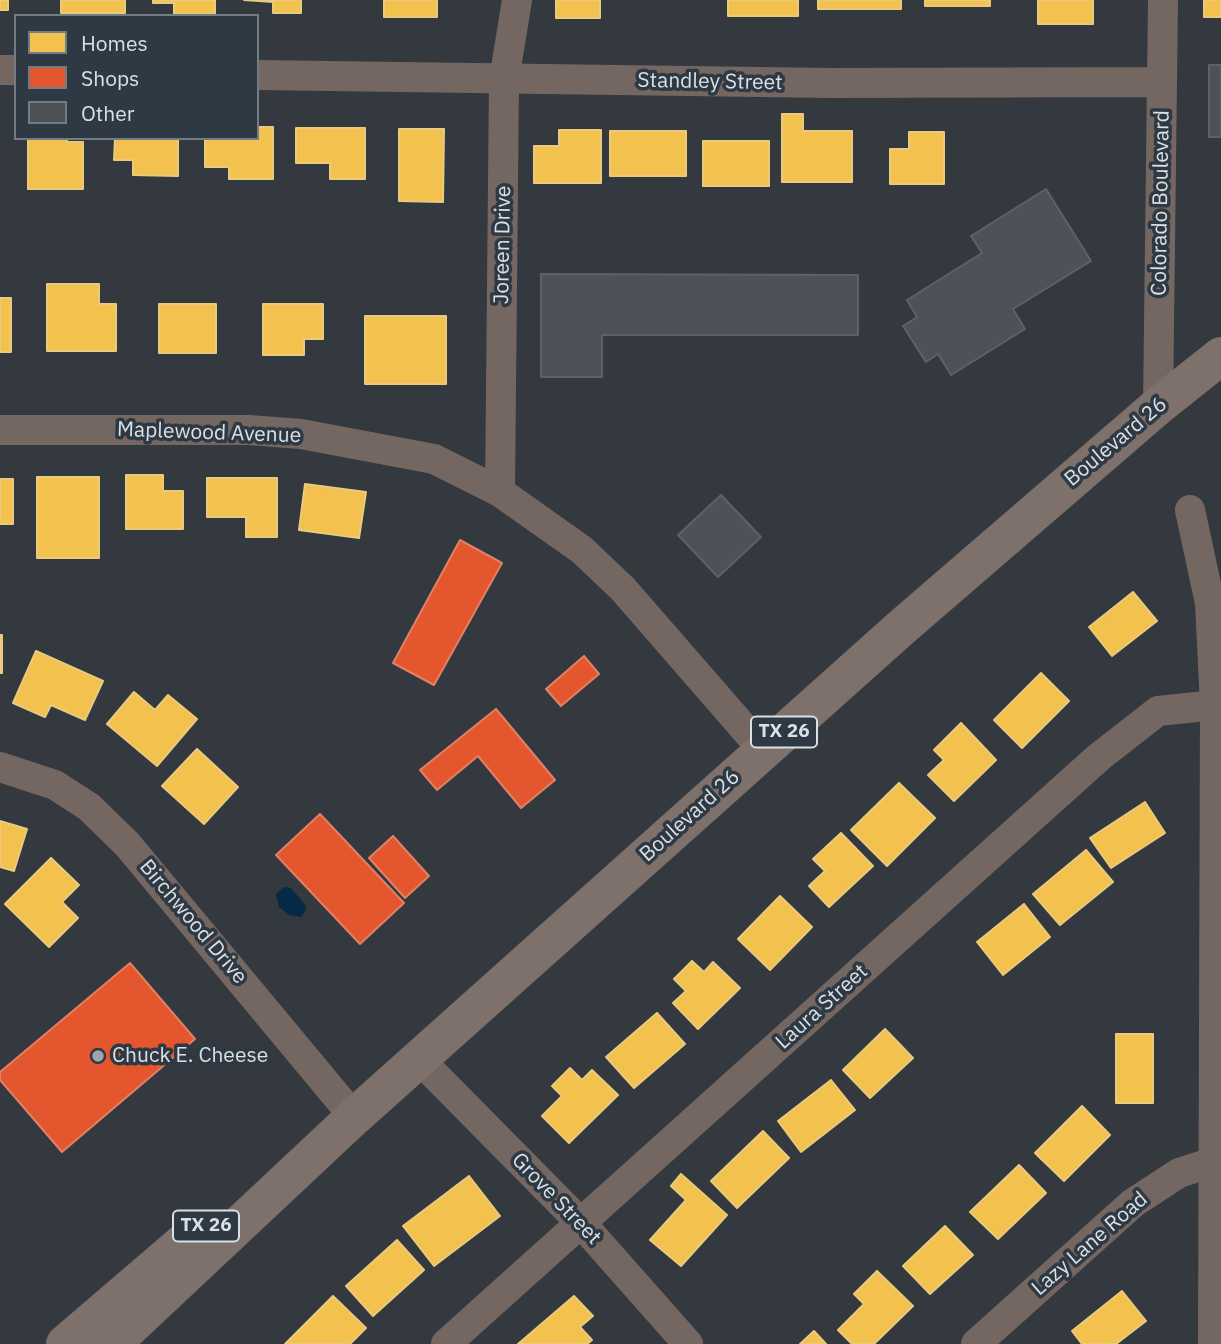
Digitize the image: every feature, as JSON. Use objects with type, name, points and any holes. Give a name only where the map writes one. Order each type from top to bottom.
[{"type":"main road","name":"Boulevard 26","points":[[112,1344],[354,1117],[764,750],[1158,406],[1221,356]]},
{"type":"main road","name":"Boulevard 26","points":[[65,1344],[189,1238],[354,1117]]},
{"type":"street","name":"Joreen Drive","points":[[500,492],[504,80],[517,0]]},
{"type":"street","name":"Colorado Boulevard","points":[[1158,406],[1163,0]]},
{"type":"street","name":"Standley Street","points":[[259,75],[504,80],[1163,82]]},
{"type":"street","name":"Maplewood Avenue","points":[[0,430],[249,430],[301,434],[435,460],[500,492],[582,550],[623,589],[764,750]]},
{"type":"street","points":[[1190,510],[1210,603],[1215,705],[1213,1344]]},
{"type":"street","name":"Laura Street","points":[[446,1344],[1099,757],[1157,711],[1215,705]]},
{"type":"street","name":"Birchwood Drive","points":[[0,767],[55,785],[99,816],[127,844],[354,1117]]},
{"type":"street","name":"Grove Street","points":[[419,1059],[581,1223],[688,1344]]},
{"type":"street","name":"Lazy Lane Road","points":[[976,1344],[1133,1203],[1179,1173],[1213,1162]]},
{"type":"water","points":[[284,887],[291,888],[305,905],[306,910],[301,917],[289,915],[279,907],[276,894]]},
{"type":"building: Homes","points":[[0,0],[8,0],[8,10],[0,10]]},
{"type":"building: Homes","points":[[61,0],[125,0],[125,13],[61,13]]},
{"type":"building: Homes","points":[[153,0],[215,0],[215,14],[174,14],[174,3],[153,3]]},
{"type":"building: Homes","points":[[244,0],[301,0],[301,13],[273,13],[273,2]]},
{"type":"building: Homes","points":[[384,0],[437,0],[437,17],[384,17]]},
{"type":"building: Homes","points":[[556,0],[600,0],[600,18],[556,18]]},
{"type":"building: Homes","points":[[728,0],[798,0],[798,16],[728,16]]},
{"type":"building: Homes","points":[[818,0],[901,0],[901,9],[818,9]]},
{"type":"building: Homes","points":[[925,0],[990,0],[990,6],[925,6]]},
{"type":"building: Homes","points":[[1038,0],[1093,0],[1093,24],[1038,24]]},
{"type":"building: Homes","points":[[1204,0],[1221,0],[1221,17],[1204,17]]},
{"type":"building: Homes","points":[[782,114],[803,114],[803,131],[852,131],[852,182],[782,182]]},
{"type":"building: Homes","points":[[259,127],[273,127],[273,179],[229,179],[229,167],[205,167],[205,140],[259,140]]},
{"type":"building: Homes","points":[[296,128],[365,128],[365,179],[330,179],[330,163],[296,163]]},
{"type":"building: Homes","points":[[399,129],[444,129],[443,202],[399,201]]},
{"type":"building: Homes","points":[[559,130],[601,130],[601,183],[534,183],[534,146],[559,146]]},
{"type":"building: Homes","points":[[610,131],[686,131],[686,176],[610,176]]},
{"type":"building: Homes","points":[[909,132],[944,132],[944,184],[890,184],[890,149],[909,149]]},
{"type":"building: Homes","points":[[28,140],[83,142],[83,189],[28,189]]},
{"type":"building: Homes","points":[[115,140],[178,140],[178,176],[133,175],[133,160],[114,160]]},
{"type":"building: Homes","points":[[703,141],[769,141],[769,186],[703,186]]},
{"type":"building: Homes","points":[[47,284],[99,284],[99,304],[116,304],[116,351],[47,351]]},
{"type":"building: Homes","points":[[0,298],[11,298],[11,352],[0,352]]},
{"type":"building: Homes","points":[[159,304],[216,304],[216,353],[159,353]]},
{"type":"building: Homes","points":[[263,304],[323,304],[323,339],[304,339],[304,355],[263,355]]},
{"type":"building: Homes","points":[[365,316],[446,316],[446,384],[365,384]]},
{"type":"building: Homes","points":[[126,475],[163,475],[163,491],[183,491],[183,529],[126,529]]},
{"type":"building: Homes","points":[[37,477],[99,477],[99,558],[37,558]]},
{"type":"building: Homes","points":[[207,478],[277,478],[277,537],[246,537],[246,517],[207,517]]},
{"type":"building: Homes","points":[[0,479],[13,479],[13,524],[0,524]]},
{"type":"building: Homes","points":[[305,484],[366,492],[359,538],[299,530]]},
{"type":"building: Homes","points":[[1133,592],[1157,621],[1112,656],[1089,627]]},
{"type":"building: Homes","points":[[2,635],[2,673],[0,673]]},
{"type":"building: Homes","points":[[36,651],[103,681],[85,720],[51,705],[45,717],[13,703]]},
{"type":"building: Homes","points":[[1041,673],[1069,701],[1022,748],[994,720]]},
{"type":"building: Homes","points":[[134,692],[155,710],[168,695],[197,719],[157,766],[107,724]]},
{"type":"building: Homes","points":[[961,723],[996,760],[954,801],[928,775],[944,760],[934,750]]},
{"type":"building: Homes","points":[[197,749],[238,787],[204,824],[162,786]]},
{"type":"building: Homes","points":[[899,783],[935,818],[887,866],[851,830]]},
{"type":"building: Homes","points":[[1145,802],[1165,833],[1111,868],[1090,838]]},
{"type":"building: Homes","points":[[0,821],[27,829],[14,871],[0,867]]},
{"type":"building: Homes","points":[[841,833],[873,866],[829,907],[809,886],[825,871],[813,859]]},
{"type":"building: Homes","points":[[1086,850],[1113,882],[1060,925],[1033,894]]},
{"type":"building: Homes","points":[[51,858],[79,885],[62,902],[78,918],[49,947],[5,904]]},
{"type":"building: Homes","points":[[780,896],[812,927],[770,970],[738,939]]},
{"type":"building: Homes","points":[[1024,904],[1050,937],[1003,975],[977,942]]},
{"type":"building: Homes","points":[[692,961],[704,972],[713,962],[740,988],[698,1029],[673,1003],[686,991],[674,979]]},
{"type":"building: Homes","points":[[657,1013],[685,1044],[634,1088],[606,1057]]},
{"type":"building: Homes","points":[[885,1029],[913,1058],[870,1098],[843,1070]]},
{"type":"building: Homes","points":[[1116,1034],[1153,1034],[1153,1103],[1116,1103]]},
{"type":"building: Homes","points":[[570,1068],[582,1080],[592,1070],[618,1095],[569,1143],[542,1116],[562,1096],[552,1086]]},
{"type":"building: Homes","points":[[831,1080],[855,1110],[801,1152],[778,1121]]},
{"type":"building: Homes","points":[[1082,1106],[1110,1135],[1064,1181],[1035,1153]]},
{"type":"building: Homes","points":[[763,1131],[789,1158],[737,1208],[711,1181]]},
{"type":"building: Homes","points":[[1019,1165],[1046,1193],[998,1239],[970,1212]]},
{"type":"building: Homes","points":[[681,1174],[727,1215],[681,1266],[650,1240],[686,1200],[671,1186]]},
{"type":"building: Homes","points":[[469,1176],[500,1216],[434,1266],[403,1226]]},
{"type":"building: Homes","points":[[945,1226],[973,1255],[930,1294],[903,1266]]},
{"type":"building: Homes","points":[[397,1240],[424,1270],[373,1316],[346,1286]]},
{"type":"building: Homes","points":[[877,1271],[913,1306],[874,1344],[852,1344],[838,1330],[864,1304],[854,1294]]},
{"type":"building: Homes","points":[[1122,1291],[1146,1321],[1116,1344],[1082,1344],[1072,1331]]},
{"type":"building: Homes","points":[[333,1296],[366,1328],[350,1344],[285,1344]]},
{"type":"building: Homes","points":[[574,1296],[593,1316],[580,1327],[592,1340],[587,1344],[518,1344]]},
{"type":"building: Homes","points":[[814,1331],[826,1344],[800,1344]]},
{"type":"building: Shops","points":[[460,540],[502,563],[434,685],[393,663]]},
{"type":"building: Shops","points":[[584,656],[599,674],[561,706],[546,689]]},
{"type":"building: Shops","points":[[496,709],[555,780],[521,808],[478,756],[437,790],[420,770]]},
{"type":"building: Shops","points":[[320,814],[404,903],[360,944],[276,855]]},
{"type":"building: Shops","points":[[393,836],[429,876],[405,898],[369,858]]},
{"type":"building: Shops","name":"Chuck E. Cheese","points":[[130,963],[195,1039],[62,1152],[0,1080],[0,1072]]},
{"type":"building: Other","points":[[1209,65],[1221,65],[1221,137],[1209,137]]},
{"type":"building: Other","points":[[1046,189],[1091,261],[1013,309],[1025,329],[951,375],[938,354],[926,362],[903,326],[917,317],[907,300],[982,253],[971,236]]},
{"type":"building: Other","points":[[541,274],[858,275],[858,335],[602,335],[602,377],[541,377]]},
{"type":"building: Other","points":[[721,495],[761,537],[718,577],[678,535]]},
{"type":"place","name":"Chuck E. Cheese","points":[[98,1056]]}]
